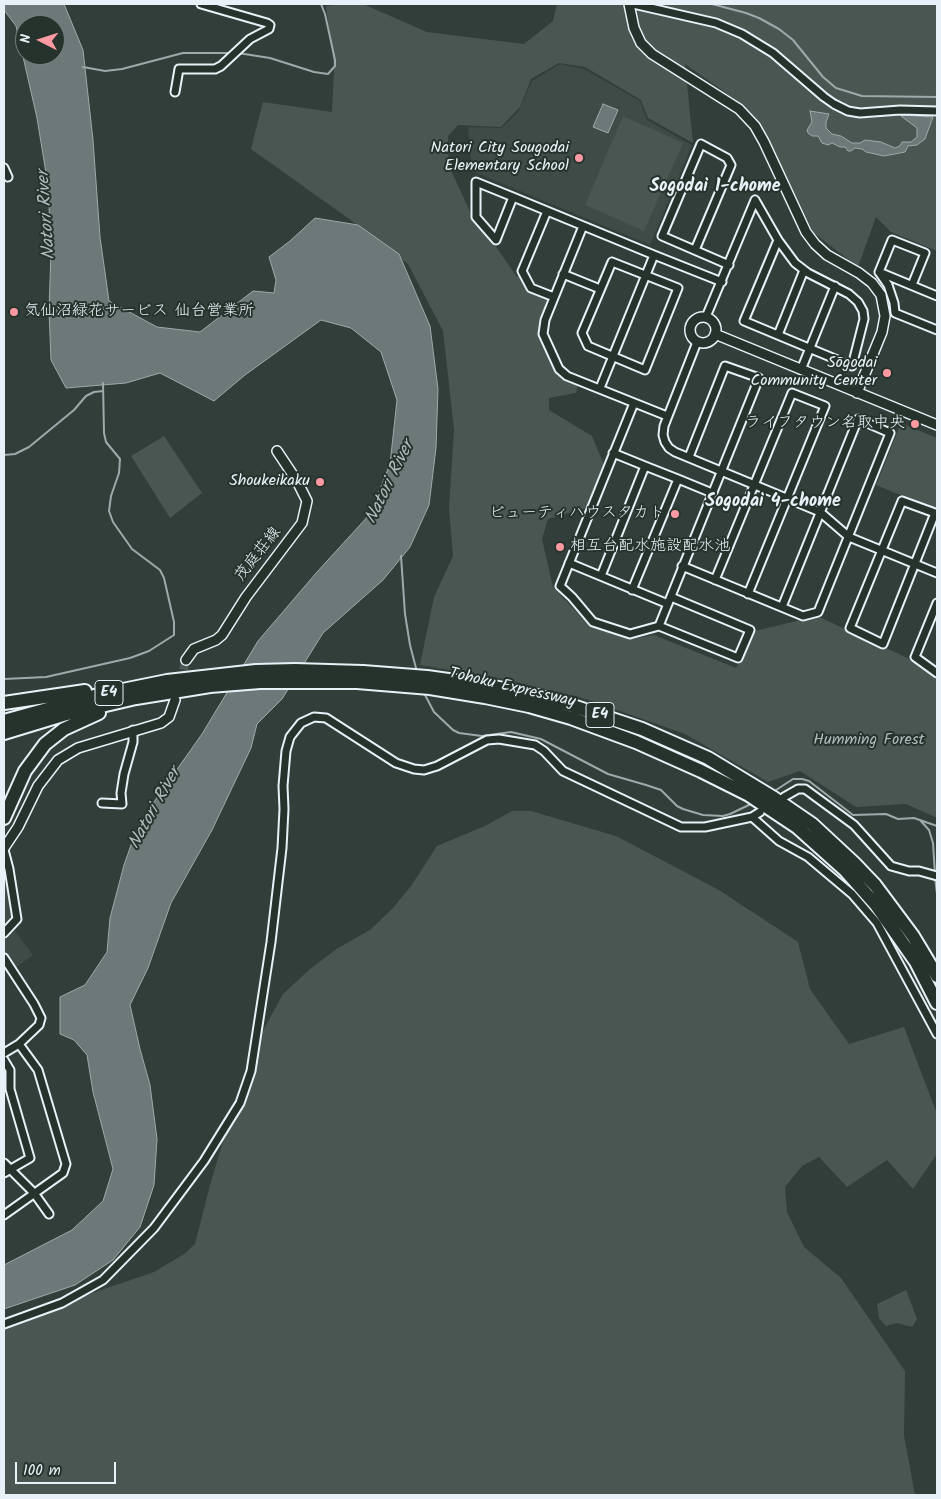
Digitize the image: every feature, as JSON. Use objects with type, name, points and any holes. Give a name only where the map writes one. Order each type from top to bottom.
[{"type":"highway","name":"Tohoku Expressway","points":[[4,721],[61,704],[126,689],[167,681],[256,671],[332,670],[428,683]]},
{"type":"highway","name":"Tohoku Expressway","points":[[4,733],[63,715],[101,706],[186,690],[215,677],[260,682],[325,681],[484,686],[533,695],[610,718],[676,743],[708,758],[755,793],[812,824],[875,885],[913,936],[937,976]]},
{"type":"highway","points":[[4,702],[215,677]]},
{"type":"highway","points":[[4,818],[30,761],[45,744],[64,729],[85,718],[113,708],[186,690]]},
{"type":"highway","name":"Tohoku Expressway","points":[[771,803],[823,849],[876,905],[912,955],[937,1003]]},
{"type":"street","points":[[175,92],[179,69],[216,69],[250,39],[269,29],[270,25],[201,4]]},
{"type":"street","points":[[628,4],[637,37],[652,54],[739,109],[755,126],[806,232],[815,244],[827,255],[872,283],[881,295],[885,316],[882,332],[858,392]]},
{"type":"street","points":[[634,4],[716,23],[742,34],[773,52],[829,101],[848,111],[869,113],[900,110],[937,111]]},
{"type":"street","points":[[695,250],[731,165],[728,158],[701,144],[662,236],[729,265]]},
{"type":"street","points":[[4,168],[8,177]]},
{"type":"street","points":[[513,197],[496,240],[476,216],[476,182],[513,197],[547,211],[582,226],[722,282]]},
{"type":"street","points":[[706,317],[755,200],[787,254],[804,270],[849,294],[858,302],[863,311],[864,319],[852,366],[744,321],[778,240]]},
{"type":"street","points":[[547,211],[522,271],[530,288],[554,297]]},
{"type":"street","points":[[582,226],[545,320],[543,334],[559,369],[568,376],[667,416]]},
{"type":"street","points":[[879,272],[892,240],[925,253],[912,285]]},
{"type":"street","points":[[600,388],[654,255]]},
{"type":"street","points":[[612,262],[646,275],[678,288],[645,370],[588,346],[582,333],[612,262]]},
{"type":"street","points":[[778,335],[804,270]]},
{"type":"street","points":[[879,272],[937,296]]},
{"type":"street","points":[[879,272],[888,285],[895,313],[937,330]]},
{"type":"street","points":[[563,274],[600,289]]},
{"type":"street","points":[[801,370],[834,286]]},
{"type":"street","points":[[706,317],[713,322],[716,330],[715,334],[710,341],[697,342],[691,336],[691,323],[698,318],[706,317]]},
{"type":"street","points":[[715,334],[937,425]]},
{"type":"street","points":[[697,342],[664,426],[663,435],[665,442],[675,452],[820,512],[849,537],[937,573]]},
{"type":"street","points":[[659,626],[759,378],[725,366],[689,457]]},
{"type":"street","points":[[715,580],[792,393],[825,406],[748,594]]},
{"type":"street","points":[[569,563],[632,590],[669,600],[750,630],[738,658],[659,626],[630,634],[593,622],[560,586],[569,563],[613,453],[634,403]]},
{"type":"street","points":[[682,566],[803,616],[818,612],[890,433],[858,419],[782,607]]},
{"type":"street","name":"茂庭荘線","points":[[186,660],[194,648],[216,640],[222,635],[246,597],[302,523],[307,502],[277,451]]},
{"type":"street","points":[[613,453],[712,493]]},
{"type":"street","points":[[601,576],[645,466]]},
{"type":"street","points":[[632,590],[678,479]]},
{"type":"street","points":[[902,501],[935,513],[883,644],[850,628],[882,551],[902,501]]},
{"type":"street","points":[[937,603],[915,657],[937,673]]},
{"type":"street","points":[[4,933],[17,919],[4,849],[18,827],[38,786],[58,760],[68,753],[78,748],[165,720],[169,717],[175,700]]},
{"type":"street","points":[[4,1324],[62,1303],[102,1280],[154,1228],[192,1179],[240,1104],[252,1071],[271,942],[282,848],[283,786],[286,751],[290,737],[301,723],[314,717],[326,718],[396,763],[424,770],[437,766],[487,740],[499,739],[535,745],[544,751],[563,771],[681,826],[705,827],[752,817],[771,803],[798,789],[805,789],[854,825],[891,866],[909,871],[920,870],[937,876]]},
{"type":"street","points":[[102,803],[122,804],[120,793],[133,742],[134,730]]},
{"type":"street","points":[[752,817],[779,841],[808,857],[852,894],[877,923],[937,1034]]},
{"type":"street","points":[[4,958],[40,1018],[40,1025],[19,1044],[4,1053]]},
{"type":"street","points":[[4,1215],[63,1173],[66,1164],[38,1070],[19,1044]]},
{"type":"street","points":[[4,1060],[10,1070],[10,1089],[30,1158],[6,1171]]},
{"type":"street","points":[[4,1163],[6,1171],[34,1193],[49,1214]]},
{"type":"shaded area","name":"Natori City Sougodai Elementary School","points":[[560,64],[584,69],[640,101],[647,120],[692,145],[650,245],[472,171],[468,127],[502,128],[518,112],[532,81]]},
{"type":"shaded area","points":[[4,865],[12,918],[8,927],[4,929]]},
{"type":"shaded area","points":[[15,931],[33,955],[14,969],[4,955],[4,939]]},
{"type":"green space","name":"Humming Forest","points":[[363,4],[427,32],[524,44],[553,21],[557,4],[937,4],[937,251],[891,232],[876,217],[858,267],[814,233],[770,143],[743,105],[685,64],[693,143],[648,118],[641,100],[585,67],[559,63],[531,79],[520,107],[501,127],[458,125],[448,136],[449,166],[472,216],[517,277],[520,273],[529,291],[546,297],[548,303],[539,327],[543,341],[558,374],[578,385],[576,393],[549,398],[549,410],[592,436],[604,465],[586,508],[548,519],[542,539],[553,587],[591,627],[633,639],[654,635],[736,668],[755,631],[817,616],[912,660],[937,679],[937,818],[906,804],[856,807],[800,771],[768,782],[685,734],[586,699],[499,678],[420,665],[434,597],[453,556],[449,508],[454,430],[443,331],[408,264],[352,221],[251,149],[263,102],[332,112],[334,68],[326,6]]},
{"type":"green space","points":[[623,116],[683,143],[644,231],[585,205]]},
{"type":"green space","points":[[901,423],[937,438],[937,510],[876,485]]},
{"type":"green space","points":[[164,436],[202,493],[170,518],[131,456]]},
{"type":"green space","points":[[512,811],[531,811],[616,836],[719,890],[798,942],[810,989],[849,1044],[904,1027],[937,1114],[937,1154],[913,1189],[887,1160],[847,1187],[819,1157],[802,1166],[785,1187],[787,1212],[804,1247],[841,1278],[905,1371],[904,1435],[915,1495],[4,1495],[4,1323],[154,1272],[184,1254],[195,1244],[232,1111],[260,1036],[283,994],[310,969],[338,948],[370,930],[393,908],[411,886],[437,846],[485,826]]},
{"type":"green space","points":[[906,1290],[917,1319],[912,1327],[897,1323],[886,1326],[879,1318],[877,1304]]},
{"type":"water","name":"Natori River","points":[[4,4],[64,4],[83,50],[93,140],[100,237],[109,301],[157,327],[200,332],[253,291],[274,293],[276,280],[269,257],[315,218],[358,225],[399,254],[430,326],[438,389],[436,448],[429,505],[410,547],[383,580],[323,633],[282,699],[257,724],[251,748],[212,830],[171,903],[148,968],[130,1005],[150,1085],[157,1139],[154,1185],[140,1227],[113,1260],[75,1285],[4,1309],[4,1265],[72,1230],[103,1201],[113,1169],[93,1092],[87,1055],[74,1040],[60,1034],[60,997],[85,985],[107,952],[110,918],[124,865],[136,831],[149,809],[202,734],[258,641],[370,514],[390,464],[397,400],[381,352],[351,328],[321,320],[245,375],[214,401],[160,373],[126,383],[66,388],[51,360],[49,310],[51,252],[48,185],[37,118],[25,65],[65,65],[65,15],[15,15],[15,25],[4,10]]},
{"type":"water","points":[[603,104],[618,110],[608,133],[593,127]]},
{"type":"water","points":[[810,111],[829,114],[826,128],[832,134],[841,136],[852,143],[860,143],[865,140],[881,142],[895,148],[900,146],[902,142],[911,142],[917,137],[917,128],[902,115],[933,117],[925,139],[917,145],[908,146],[905,152],[884,156],[855,148],[848,151],[845,147],[832,143],[828,145],[822,143],[818,136],[812,136],[808,133],[807,130],[812,122]]},
{"type":"waterway","points":[[238,53],[270,58],[314,72],[328,74],[335,66],[335,60],[321,4]]},
{"type":"waterway","points":[[712,4],[746,13],[779,29],[793,40],[823,77],[836,88],[862,96],[937,97]]},
{"type":"waterway","points":[[83,67],[105,71],[122,69],[183,53],[230,53]]},
{"type":"waterway","points":[[4,679],[46,677],[130,658],[149,651],[174,635],[174,622],[164,578],[160,570],[132,549],[113,522],[109,511],[111,496],[119,473],[120,459],[106,442],[104,433],[103,383]]},
{"type":"waterway","points":[[4,455],[15,454],[29,447],[74,410],[86,396],[94,392],[103,391]]},
{"type":"waterway","points":[[401,556],[405,614],[417,672]]},
{"type":"waterway","points":[[424,693],[434,712],[453,730],[459,733],[482,736],[511,732],[541,739],[608,774],[661,790],[677,806],[683,809],[703,815],[723,816],[753,803]]},
{"type":"waterway","points":[[773,792],[793,779],[802,779],[809,781],[853,815],[886,814],[898,819],[914,818],[937,826]]},
{"type":"waterway","points":[[920,820],[929,830],[933,843],[935,874]]},
{"type":"waterway","points":[[935,878],[937,894]]},
{"type":"tunnel","points":[[180,683],[186,660]]},
{"type":"place","name":"Natori City Sougodai Elementary School","points":[[579,158]]},
{"type":"place","name":"気仙沼緑花サービス 仙台営業所","points":[[14,312]]},
{"type":"place","name":"Sōgodai Community Center","points":[[887,373]]},
{"type":"place","name":"ライフタウン名取中央","points":[[915,424]]},
{"type":"place","name":"Shoukeikaku","points":[[320,482]]},
{"type":"place","name":"ビューティハウスタカト","points":[[675,514]]},
{"type":"place","name":"相互台配水施設配水池","points":[[560,547]]},
{"type":"district","name":"Sogodai 1-chome","points":[[715,188]]},
{"type":"district","name":"Sogodai 4-chome","points":[[773,503]]}]
